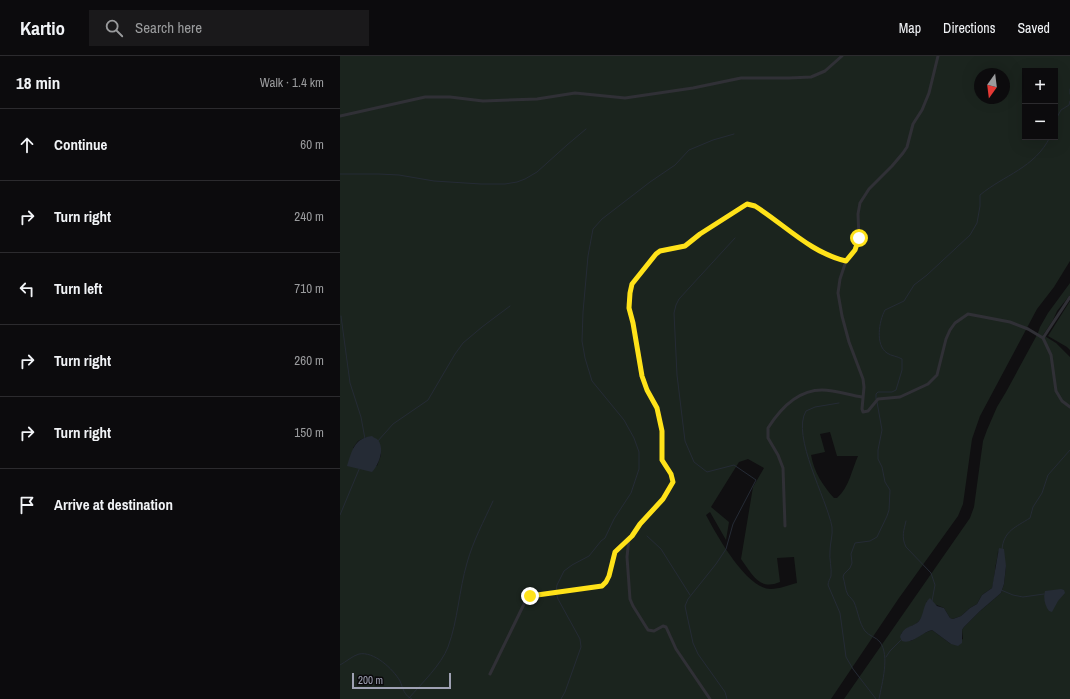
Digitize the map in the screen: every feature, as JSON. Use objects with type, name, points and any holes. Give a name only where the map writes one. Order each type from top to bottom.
[{"type":"street","points":[[340,116],[425,97],[450,97],[489,101],[537,99],[575,93],[625,98],[693,88],[742,78],[811,77],[825,71],[842,56]]},
{"type":"street","points":[[938,56],[929,93],[922,110],[913,124],[907,147],[899,159],[869,189],[860,203],[858,214],[859,238],[855,250],[846,261],[840,279],[839,298],[850,342],[863,379],[864,387],[862,409],[866,412],[878,399],[900,397],[928,384],[937,375],[946,338],[950,330],[955,323],[968,314],[1010,322],[1028,329],[1044,338],[1051,355],[1056,391],[1062,401],[1070,407]]},
{"type":"street","points":[[490,674],[527,598],[533,595],[602,586],[609,576],[615,552],[663,499],[673,482],[671,474],[662,460],[660,422],[657,408],[647,390],[642,376],[633,323],[628,304],[632,284],[643,272],[652,257],[660,251],[685,246],[724,218],[743,206],[751,204],[825,254],[846,261]]},
{"type":"street","points":[[1044,338],[1070,297]]},
{"type":"street","points":[[785,526],[782,468],[778,454],[768,438],[768,428],[786,405],[795,398],[809,392],[828,390],[862,397]]},
{"type":"street","points":[[629,538],[627,557],[631,603],[648,630],[654,631],[663,626],[666,627],[676,649],[710,699]]},
{"type":"shaded area","points":[[340,56],[1070,56],[1070,261],[1054,287],[1037,309],[980,416],[972,439],[963,504],[958,516],[899,598],[831,699],[340,699]],"holes":[[[830,432],[837,456],[858,456],[847,484],[837,498],[834,498],[826,489],[812,461],[811,455],[825,452],[820,434]],[[366,437],[380,446],[381,455],[377,466],[353,448],[358,441]],[[748,459],[764,468],[753,487],[741,559],[757,580],[761,583],[773,584],[780,582],[777,558],[794,557],[797,583],[781,588],[771,589],[762,587],[752,581],[733,560],[706,515],[710,512],[726,540],[729,522],[711,507],[739,462]]]},
{"type":"shaded area","points":[[1070,283],[1070,295],[1057,311],[1043,335],[1056,343],[1070,357],[1070,699],[844,699],[970,518],[974,507],[983,441],[987,430],[997,407],[1048,313]],"holes":[[[998,551],[1006,566],[1004,584],[1001,593],[964,627],[962,630],[963,639],[951,644],[932,630],[911,641],[901,634],[920,620],[927,601],[944,608],[950,618],[953,619],[961,616],[977,604],[982,595],[992,588]]]},
{"type":"shaded area","points":[[1070,301],[1070,350],[1048,336]]},
{"type":"shaded area","points":[[372,436],[378,440],[381,452],[379,461],[372,472],[347,466],[352,450],[357,442],[366,437]]},
{"type":"shaded area","points":[[999,548],[1004,549],[1006,566],[1004,584],[1001,593],[964,627],[962,630],[962,643],[958,646],[951,644],[932,630],[913,640],[906,642],[902,641],[900,637],[902,633],[904,630],[919,621],[926,603],[930,598],[937,606],[944,608],[950,618],[953,619],[961,616],[977,604],[982,595],[992,588]]},
{"type":"shaded area","points":[[1064,590],[1065,593],[1058,601],[1052,612],[1049,611],[1045,602],[1045,591]]},
{"type":"waterway","points":[[1070,89],[1070,94]]},
{"type":"waterway","points":[[1058,116],[1061,110],[1069,105],[1070,101]]},
{"type":"waterway","points":[[340,174],[399,175],[434,181],[481,184],[505,184],[517,182],[537,172],[586,129]]},
{"type":"waterway","points":[[561,699],[565,692],[581,647],[580,639],[558,599],[556,592],[557,585],[564,571],[589,556],[605,538],[614,519],[631,493],[639,469],[639,452],[634,438],[624,420],[592,381],[585,358],[582,341],[583,312],[588,256],[593,229],[602,219],[650,182],[675,165],[689,150],[713,140],[734,134]]},
{"type":"waterway","points":[[876,399],[876,394],[878,392],[892,392],[896,390],[902,370],[902,359],[887,353],[881,344],[879,333],[881,320],[885,310],[904,301],[914,285],[970,235],[977,223],[980,195],[1028,164],[1044,148],[1048,140]]},
{"type":"waterway","points":[[727,699],[725,692],[698,654],[693,643],[685,606],[688,599],[726,549],[733,524],[756,480],[734,465],[707,472],[694,462],[685,441],[677,375],[674,313],[679,299],[735,238]]},
{"type":"waterway","points":[[377,442],[393,424],[428,400],[463,343],[510,306]]},
{"type":"waterway","points":[[341,316],[350,383],[361,417],[365,439]]},
{"type":"waterway","points":[[877,402],[882,430],[878,450],[878,459],[882,467],[885,482],[890,490],[889,510],[877,537],[870,541],[855,543],[851,554],[852,563],[843,577],[847,593],[854,602],[863,628],[867,633],[878,640],[883,648],[885,662],[879,699]]},
{"type":"waterway","points":[[839,403],[815,407],[806,411],[803,422],[803,436],[806,451],[832,527],[830,545],[831,576],[828,585],[840,613],[846,657],[853,669],[876,699]]},
{"type":"waterway","points":[[1002,550],[1005,538],[1011,530],[1030,518],[1033,507],[1042,493],[1048,475],[1070,450]]},
{"type":"waterway","points":[[340,515],[360,467]]},
{"type":"waterway","points":[[409,698],[436,667],[448,647],[469,555],[493,501]]},
{"type":"waterway","points":[[906,521],[903,534],[904,543],[931,573],[935,585],[932,601]]},
{"type":"waterway","points":[[647,536],[661,549],[690,595]]},
{"type":"waterway","points":[[1001,590],[1023,597],[1044,594]]},
{"type":"waterway","points":[[886,657],[902,639]]},
{"type":"waterway","points":[[340,665],[359,654],[371,655],[393,671],[400,681],[405,694],[412,699]]},
{"type":"route","points":[[530,596],[604,585],[611,570],[616,550],[632,536],[640,524],[656,509],[673,482],[671,474],[662,460],[662,431],[657,408],[647,390],[642,376],[633,323],[628,304],[632,284],[643,272],[652,257],[660,251],[685,246],[700,234],[747,204],[755,206],[816,249],[835,259],[846,261],[855,250],[859,238]]}]
